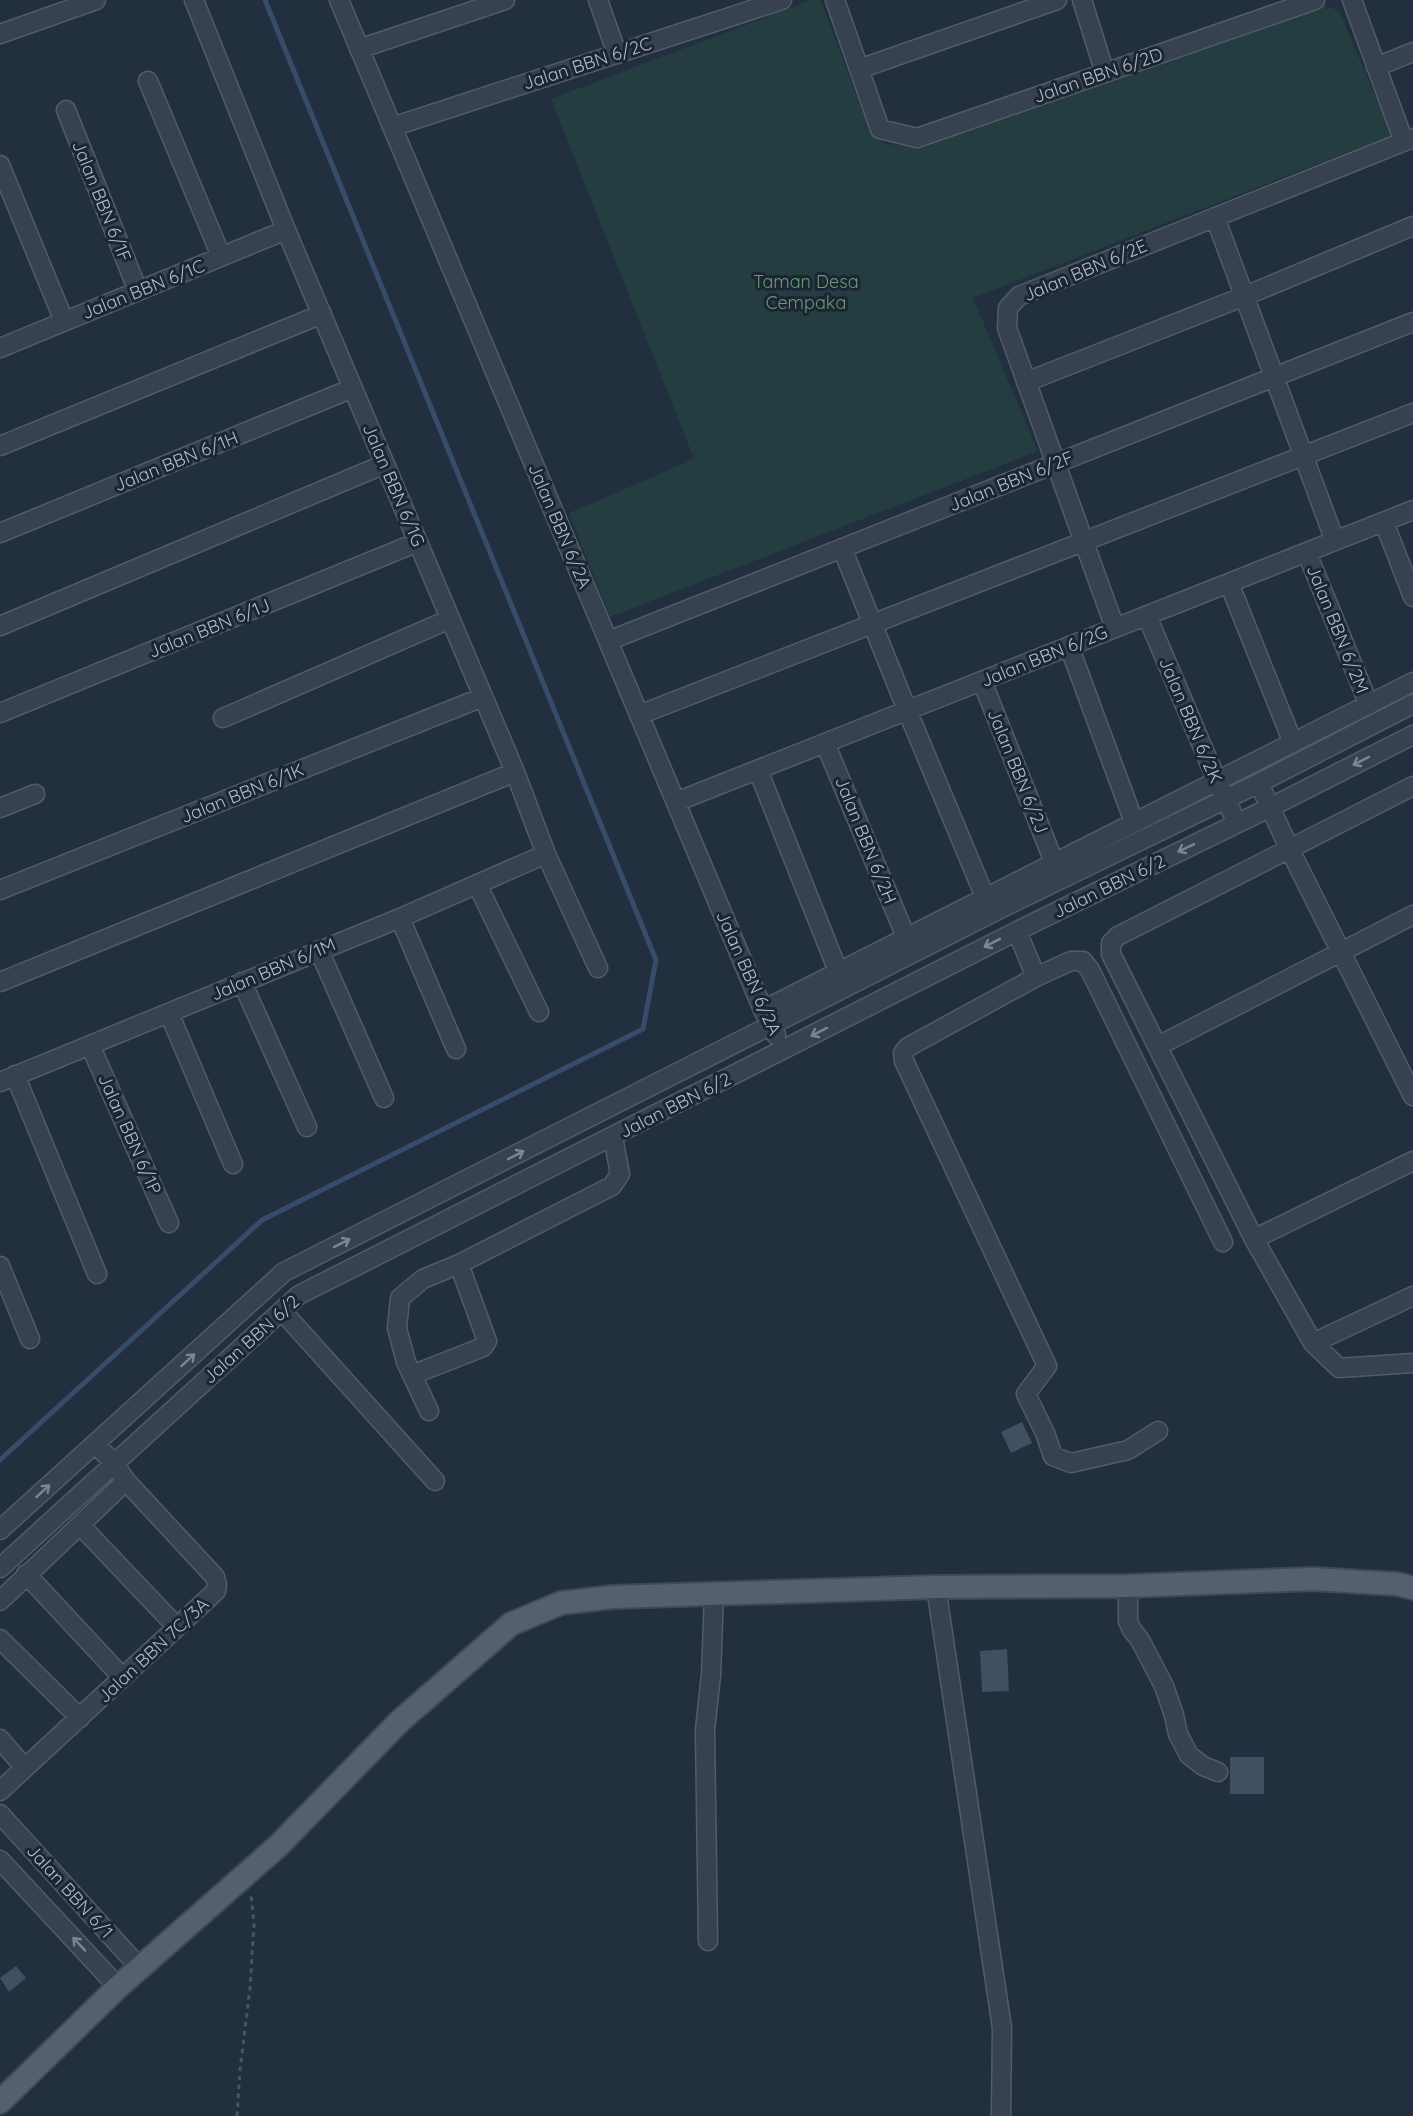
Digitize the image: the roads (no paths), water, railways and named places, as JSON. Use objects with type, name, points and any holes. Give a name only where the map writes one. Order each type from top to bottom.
[{"type":"main road","points":[[0,2102],[118,1987],[278,1846],[400,1721],[511,1624],[561,1603],[612,1597],[936,1587],[1128,1586],[1313,1579],[1397,1584],[1413,1588]]},
{"type":"street","points":[[0,34],[96,0]]},
{"type":"street","name":"Jalan BBN 6/1G","points":[[194,0],[286,230],[515,772],[546,854],[598,968]]},
{"type":"street","name":"Jalan BBN 6/2A","points":[[339,0],[763,1010],[784,1050]]},
{"type":"street","points":[[359,49],[505,0]]},
{"type":"street","points":[[598,0],[617,54]]},
{"type":"street","name":"Jalan BBN 6/2C","points":[[392,127],[782,0]]},
{"type":"street","points":[[834,0],[859,69],[1057,0]]},
{"type":"street","points":[[1082,0],[1105,73]]},
{"type":"street","name":"Jalan BBN 6/2D","points":[[859,69],[880,129],[916,138],[1315,0]]},
{"type":"street","points":[[1352,0],[1376,67],[1408,140]]},
{"type":"street","points":[[1376,67],[1413,52]]},
{"type":"street","points":[[148,81],[221,256]]},
{"type":"street","name":"Jalan BBN 6/1F","points":[[66,110],[138,291]]},
{"type":"street","name":"Jalan BBN 6/2E","points":[[1114,628],[1007,328],[1008,308],[1019,296],[1408,140]]},
{"type":"street","points":[[0,165],[64,321]]},
{"type":"street","points":[[1215,218],[1335,541]]},
{"type":"street","points":[[1026,382],[1245,296],[1413,226]]},
{"type":"street","name":"Jalan BBN 6/1C","points":[[0,348],[286,230]]},
{"type":"street","points":[[0,446],[322,314]]},
{"type":"street","name":"Jalan BBN 6/2F","points":[[608,641],[1413,322]]},
{"type":"street","name":"Jalan BBN 6/1H","points":[[0,533],[353,388]]},
{"type":"street","points":[[639,715],[1413,413]]},
{"type":"street","points":[[0,626],[385,464]]},
{"type":"street","name":"Jalan BBN 6/2G","points":[[676,802],[1413,510]]},
{"type":"street","points":[[1384,522],[1413,597]]},
{"type":"street","name":"Jalan BBN 6/1J","points":[[0,713],[418,542]]},
{"type":"street","points":[[842,548],[985,897]]},
{"type":"street","name":"Jalan BBN 6/2M","points":[[1307,553],[1369,705]]},
{"type":"street","points":[[1229,583],[1293,743]]},
{"type":"street","name":"Jalan BBN 6/2K","points":[[1147,616],[1236,823]]},
{"type":"street","points":[[223,718],[450,619]]},
{"type":"street","points":[[1070,646],[1134,822]]},
{"type":"street","name":"Jalan BBN 6/2J","points":[[982,681],[1054,862]]},
{"type":"street","points":[[763,1010],[1413,682]]},
{"type":"street","name":"Jalan BBN 6/1K","points":[[0,890],[483,697]]},
{"type":"street","name":"Jalan BBN 6/2","points":[[0,1530],[284,1272],[1004,907],[1259,783],[1413,704]]},
{"type":"street","name":"Jalan BBN 6/2","points":[[0,1568],[299,1295],[1017,931],[1413,735]]},
{"type":"street","name":"Jalan BBN 6/2H","points":[[825,743],[906,937]]},
{"type":"street","points":[[758,770],[838,971]]},
{"type":"street","points":[[0,982],[515,772]]},
{"type":"street","points":[[1259,783],[1413,1096]]},
{"type":"street","points":[[1413,786],[1118,936],[1111,943],[1111,954],[1254,1239],[1313,1343],[1339,1368],[1413,1362]]},
{"type":"street","points":[[0,808],[35,794]]},
{"type":"street","name":"Jalan BBN 6/1M","points":[[7,1078],[400,918],[546,854]]},
{"type":"street","points":[[477,884],[539,1012]]},
{"type":"street","points":[[1158,1047],[1413,915]]},
{"type":"street","points":[[400,918],[456,1048]]},
{"type":"street","points":[[1017,931],[1036,977]]},
{"type":"street","points":[[319,950],[384,1098]]},
{"type":"street","points":[[1158,1431],[1128,1449],[1071,1463],[1053,1456],[1045,1433],[1026,1394],[1047,1366],[904,1061],[903,1053],[908,1047],[1036,977],[1071,961],[1083,961],[1090,970],[1223,1242]]},
{"type":"street","points":[[242,982],[307,1127]]},
{"type":"street","points":[[169,1012],[233,1164]]},
{"type":"street","name":"Jalan BBN 6/1P","points":[[90,1045],[169,1223]]},
{"type":"street","points":[[7,1078],[97,1274]]},
{"type":"street","points":[[429,1411],[406,1362],[397,1328],[400,1298],[423,1279],[459,1264],[612,1186],[620,1174],[613,1137]]},
{"type":"street","points":[[1254,1239],[1413,1161]]},
{"type":"street","points":[[412,1375],[473,1352],[483,1347],[487,1341],[459,1264]]},
{"type":"street","points":[[0,1266],[30,1339]]},
{"type":"street","points":[[1313,1343],[1413,1296]]},
{"type":"street","points":[[282,1311],[435,1481]]},
{"type":"street","points":[[1384,1364],[1413,1351]]},
{"type":"street","name":"Jalan BBN 7C/3A","points":[[0,1791],[216,1591],[215,1577],[95,1444]]},
{"type":"street","points":[[0,1600],[126,1480]]},
{"type":"street","points":[[80,1525],[177,1628]]},
{"type":"street","points":[[26,1574],[123,1677]]},
{"type":"street","points":[[1128,1586],[1128,1621],[1164,1686],[1178,1734],[1189,1755],[1203,1766],[1218,1772]]},
{"type":"street","points":[[936,1587],[1002,2028],[1001,2116]]},
{"type":"street","points":[[708,1941],[705,1730],[711,1675],[714,1594]]},
{"type":"street","points":[[0,1639],[80,1718]]},
{"type":"street","points":[[0,1739],[24,1767]]},
{"type":"street","name":"Jalan BBN 6/1","points":[[0,1814],[140,1968]]},
{"type":"street","points":[[0,1851],[19,1835]]},
{"type":"street","name":"Jalan BBN 6/1","points":[[0,1860],[118,1987]]},
{"type":"waterway","points":[[0,1460],[262,1220],[643,1029],[656,960],[265,0]]},
{"type":"park label","name":"Taman Desa Cempaka","points":[[806,291]]}]
